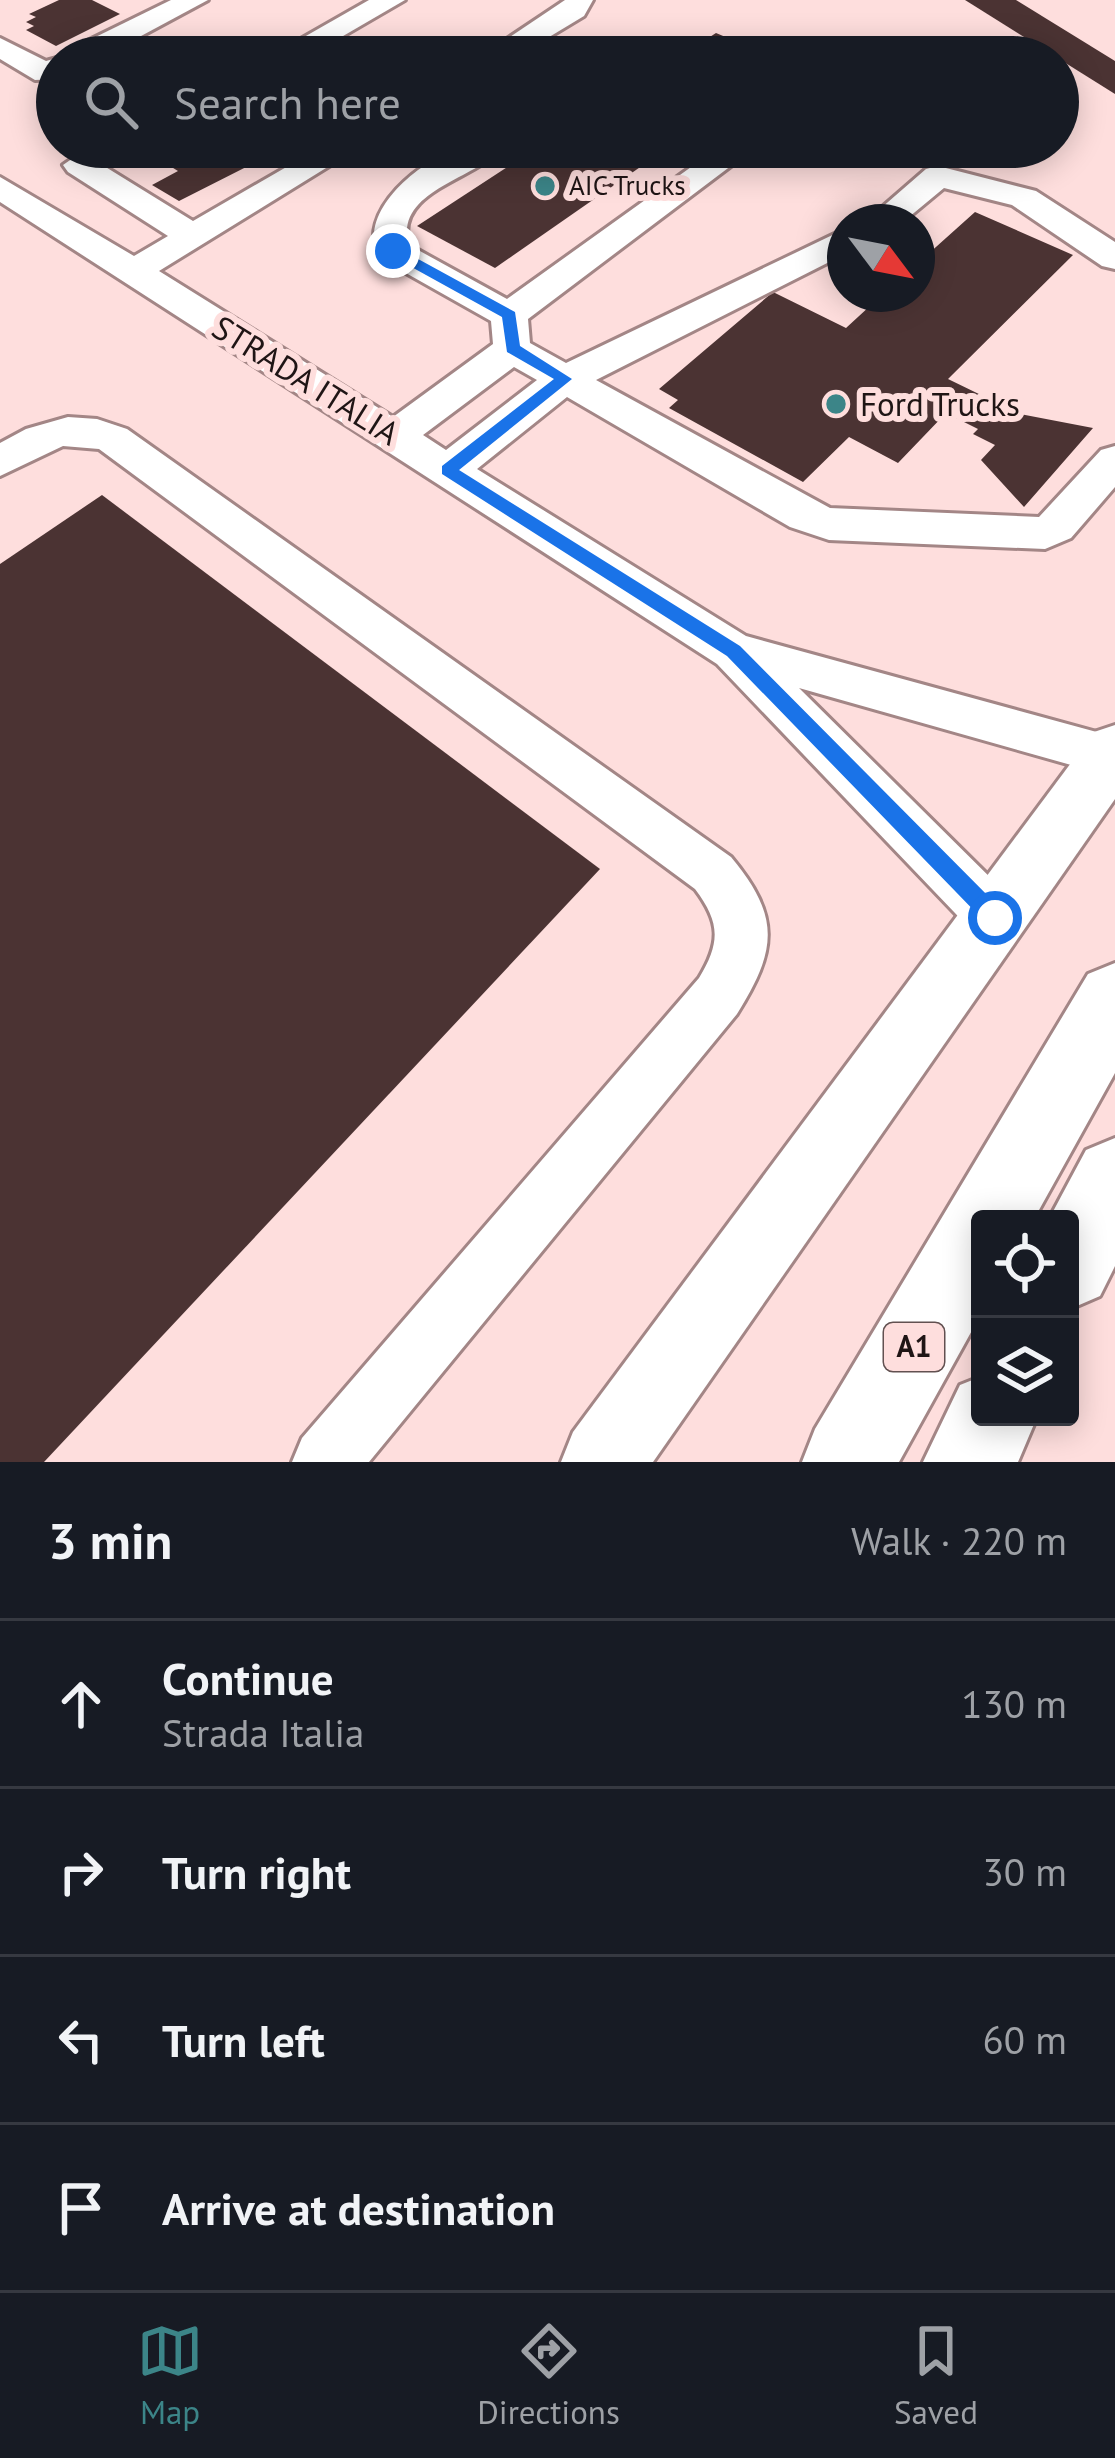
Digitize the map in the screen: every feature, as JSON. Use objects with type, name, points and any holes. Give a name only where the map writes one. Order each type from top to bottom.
[{"type":"highway","points":[[993,1210],[1115,999]]},
{"type":"highway","points":[[1079,1249],[1115,1179]]},
{"type":"highway","name":"A1","points":[[848,1462],[971,1249]]},
{"type":"highway","points":[[969,1462],[987,1426]]},
{"type":"main road","points":[[603,1462],[1113,753]]},
{"type":"street","points":[[121,36],[194,0]]},
{"type":"street","points":[[323,36],[391,0]]},
{"type":"street","points":[[530,36],[574,10],[579,0]]},
{"type":"street","points":[[0,47],[36,67]]},
{"type":"street","points":[[85,168],[193,236]]},
{"type":"street","points":[[134,271],[308,168]]},
{"type":"street","points":[[455,168],[402,202],[386,229],[393,251],[511,332],[565,379],[805,516],[829,524],[1045,533],[1056,527],[1115,460]]},
{"type":"street","points":[[394,436],[511,332],[714,168]]},
{"type":"street","points":[[904,204],[938,176],[1024,198],[1115,258]]},
{"type":"street","name":"STRADA ITALIA","points":[[0,187],[733,651],[995,918]]},
{"type":"street","points":[[448,470],[565,379],[827,249]]},
{"type":"street","points":[[2,458],[58,430],[79,428],[112,439],[713,873],[733,896],[747,929],[740,964],[718,995],[326,1462]]},
{"type":"street","name":"STRADA ITALIA","points":[[733,651],[1113,753]]},
{"type":"building","points":[[59,0],[92,0],[120,14],[76,36],[37,36],[26,30],[34,26],[26,22],[36,17],[29,14]]},
{"type":"building","points":[[965,0],[1016,0],[1074,36],[1022,36]]},
{"type":"building","points":[[1079,39],[1115,61],[1115,94],[1079,71]]},
{"type":"building","points":[[173,168],[244,168],[179,201],[152,185],[178,171]]},
{"type":"building","name":"AIC Trucks","points":[[506,168],[639,168],[495,268],[417,226]]},
{"type":"building","name":"Ford Trucks","points":[[975,212],[1073,255],[948,379],[1020,414],[1093,428],[1024,507],[981,460],[995,445],[973,434],[978,429],[946,413],[898,463],[849,437],[803,482],[669,408],[678,400],[659,389],[773,292],[846,328],[863,312],[935,312],[935,248]]},
{"type":"building","points":[[102,495],[600,869],[44,1462],[0,1462],[0,564]]},
{"type":"place","name":"AIC Trucks","points":[[545,186]]},
{"type":"place","name":"Ford Trucks","points":[[836,404]]},
{"type":"route","points":[[393,251],[509,315],[512,349],[565,379],[448,470],[733,651],[995,918]]}]
